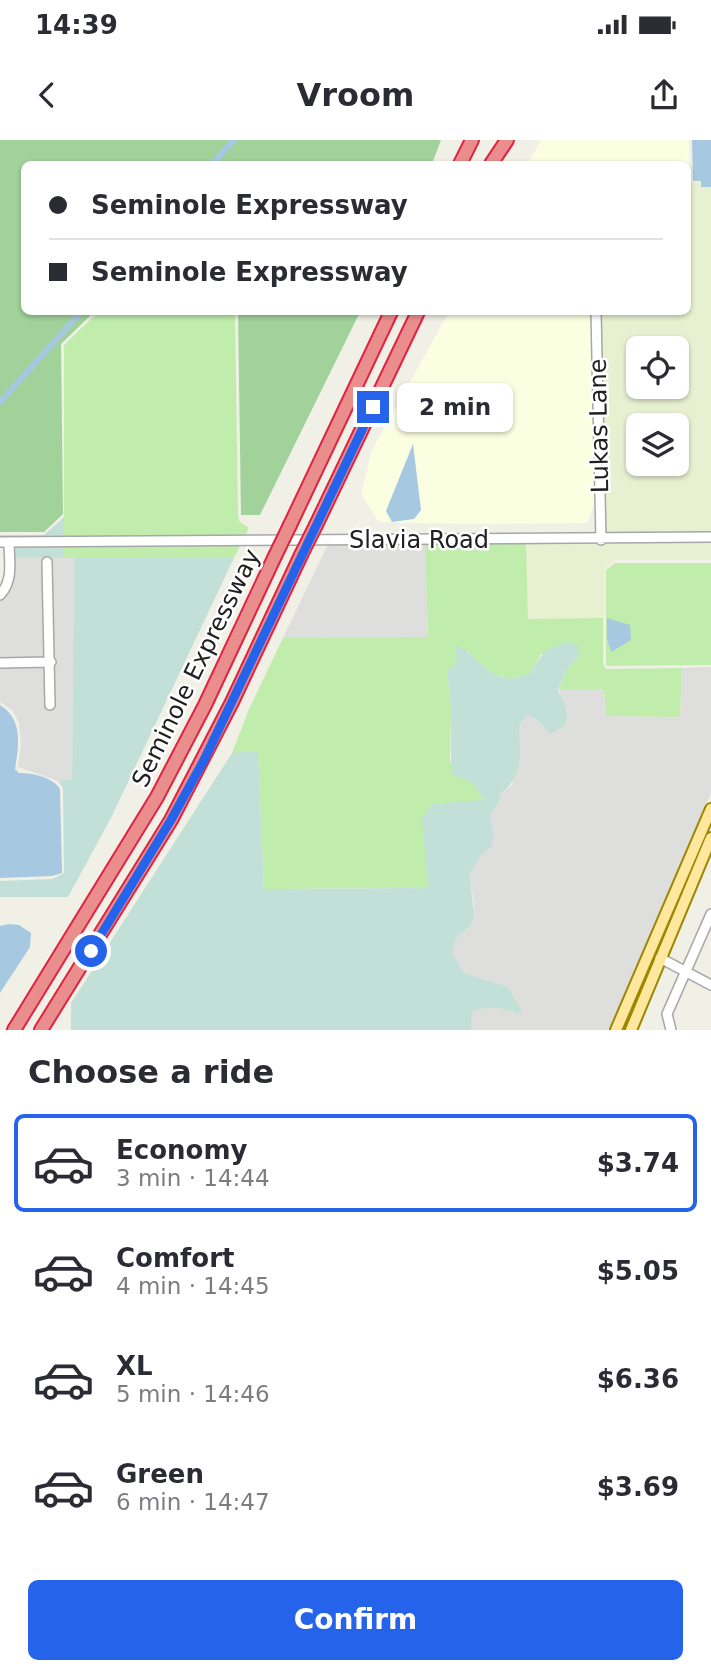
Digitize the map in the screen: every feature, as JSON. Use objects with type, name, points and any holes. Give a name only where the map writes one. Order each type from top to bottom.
[{"type":"highway","points":[[462,161],[472,140]]},
{"type":"highway","points":[[491,161],[500,140]]},
{"type":"highway","points":[[492,161],[507,140]]},
{"type":"highway","name":"Seminole Expressway","points":[[14,1030],[157,797],[205,705],[390,315]]},
{"type":"highway","name":"Seminole Expressway","points":[[41,1030],[178,808],[232,702],[417,315]]},
{"type":"main road","points":[[631,1030],[704,851],[711,809]]},
{"type":"main road","points":[[616,1030],[711,838]]},
{"type":"street","name":"Lukas Lane","points":[[596,315],[601,540]]},
{"type":"street","name":"Slavia Road","points":[[4,542],[601,540],[711,537]]},
{"type":"street","points":[[0,595],[9,579],[4,542]]},
{"type":"street","points":[[47,562],[50,705]]},
{"type":"street","points":[[0,663],[51,662]]},
{"type":"street","points":[[671,1030],[667,1014],[711,914]]},
{"type":"street","points":[[660,958],[711,985]]},
{"type":"shaded area","points":[[541,140],[689,140],[690,161],[530,161]]},
{"type":"shaded area","points":[[692,140],[711,140],[711,187],[701,187],[701,181],[693,181]]},
{"type":"shaded area","points":[[701,181],[701,186],[711,187],[711,534],[604,536],[601,315],[691,315],[691,182]]},
{"type":"shaded area","points":[[447,315],[596,315],[600,482],[588,523],[379,522],[361,494],[372,450]]},
{"type":"shaded area","points":[[413,444],[421,510],[414,519],[392,522],[386,511]]},
{"type":"shaded area","points":[[64,517],[64,538],[0,539],[0,535],[44,535]]},
{"type":"shaded area","points":[[711,541],[711,560],[615,560],[605,568],[603,665],[528,619],[526,544]]},
{"type":"shaded area","points":[[328,544],[425,544],[428,637],[283,638]]},
{"type":"shaded area","points":[[64,545],[64,558],[12,557],[12,546]]},
{"type":"shaded area","points":[[12,557],[74,558],[72,779],[58,781],[18,767],[21,742],[19,723],[12,710],[0,702],[0,667],[48,665],[53,708],[52,640],[47,659],[0,660],[0,599]]},
{"type":"shaded area","points":[[74,558],[234,558],[111,818],[68,897],[0,897],[0,881],[52,879],[64,873],[63,788],[58,781],[72,779]]},
{"type":"shaded area","points":[[607,618],[630,625],[631,640],[611,652],[607,639]]},
{"type":"shaded area","points":[[568,642],[578,646],[579,656],[566,671],[558,690],[566,712],[565,726],[550,734],[541,723],[528,715],[519,724],[520,754],[517,771],[514,779],[500,794],[499,802],[490,817],[494,833],[491,847],[482,854],[470,874],[474,917],[469,927],[456,938],[452,953],[464,973],[508,987],[522,1011],[516,1014],[505,1009],[484,1008],[472,1011],[471,1030],[71,1030],[71,1003],[232,753],[258,751],[264,889],[428,888],[422,818],[433,804],[483,800],[471,783],[451,775],[451,706],[447,672],[457,661],[455,645],[495,674],[515,677],[530,674],[545,652]]},
{"type":"shaded area","points":[[711,667],[711,793],[609,1030],[471,1030],[471,1011],[500,1007],[516,1014],[508,987],[463,973],[452,953],[456,938],[469,927],[474,905],[470,874],[494,833],[490,817],[499,802],[500,794],[512,785],[520,746],[518,724],[528,715],[550,733],[565,726],[567,719],[559,689],[604,689],[606,716],[680,717],[682,668]]},
{"type":"shaded area","points":[[0,705],[13,718],[18,733],[15,769],[19,773],[47,779],[60,789],[62,873],[52,876],[0,878]]},
{"type":"shaded area","points":[[19,925],[31,933],[30,947],[0,993],[0,926]]},
{"type":"green space","points":[[0,140],[441,140],[433,161],[21,161],[21,315],[91,315],[61,344],[63,514],[44,532],[0,532]]},
{"type":"green space","points":[[95,315],[235,315],[238,515],[240,522],[249,528],[244,538],[64,538],[64,345]]},
{"type":"green space","points":[[238,315],[359,315],[260,515],[241,515]]},
{"type":"green space","points":[[241,544],[234,558],[64,558],[64,545]]},
{"type":"green space","points":[[425,544],[526,544],[528,619],[603,618],[603,664],[606,669],[682,668],[680,717],[606,716],[604,689],[559,689],[566,671],[579,656],[541,654],[530,674],[502,677],[481,666],[468,651],[447,672],[451,706],[450,762],[479,789],[483,801],[433,804],[428,888],[264,889],[258,752],[232,753],[249,709],[283,638],[428,637]]},
{"type":"green space","points":[[615,563],[711,563],[711,665],[606,666],[606,570]]},
{"type":"waterway","points":[[215,161],[234,140]]},
{"type":"waterway","points":[[0,402],[78,315]]},
{"type":"route","points":[[91,951],[171,820],[204,760],[373,407]]}]
